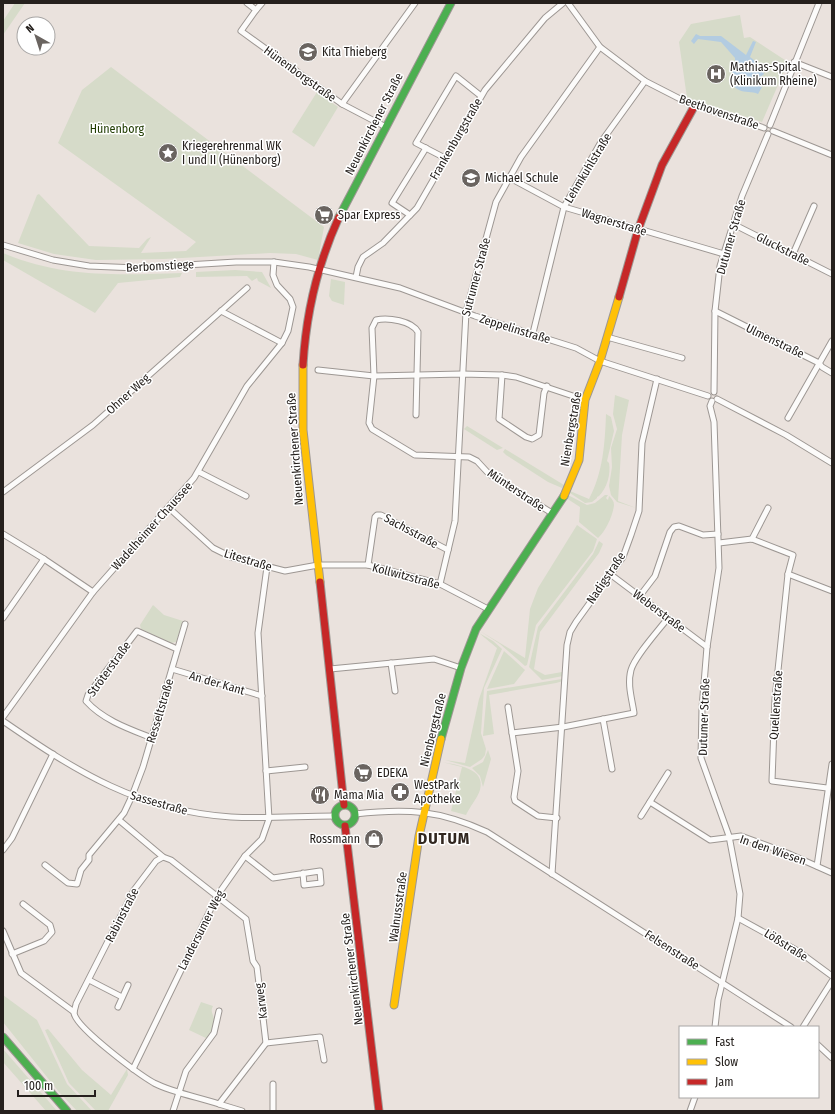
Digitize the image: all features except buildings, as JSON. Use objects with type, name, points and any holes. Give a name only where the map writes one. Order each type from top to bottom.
[{"type":"main road","name":"Neuenkirchener Straße","points":[[344,805],[332,708],[330,669],[303,430],[301,392],[308,322],[320,270],[336,224],[384,126],[451,3]]},
{"type":"main road","name":"Nienbergstraße","points":[[424,812],[461,668],[476,629],[563,497],[579,460],[585,400],[600,361],[638,230],[662,165],[695,106]]},
{"type":"main road","points":[[344,805],[352,807],[355,814],[353,822],[345,826],[338,823],[334,816],[337,808],[344,805]]},
{"type":"main road","name":"Walnussstraße","points":[[394,1005],[419,836],[424,812]]},
{"type":"main road","name":"Neuenkirchener Straße","points":[[345,826],[379,1111]]},
{"type":"main road","points":[[3,1037],[67,1111]]},
{"type":"street","points":[[247,3],[256,10]]},
{"type":"street","name":"Hünenborgstraße","points":[[262,3],[241,31],[342,104],[384,126]]},
{"type":"street","points":[[342,104],[415,3]]},
{"type":"street","name":"Frankenburgstraße","points":[[356,277],[358,266],[363,257],[383,243],[417,208],[481,96],[545,18],[564,3]]},
{"type":"street","name":"Beethovenstraße","points":[[568,3],[600,48],[645,81],[695,106],[764,128]]},
{"type":"street","points":[[770,125],[774,128],[773,131],[768,134],[764,132],[764,128],[770,125],[794,62],[819,3]]},
{"type":"street","name":"Sutrumer Straße","points":[[440,584],[455,521],[466,312],[496,202],[521,157],[600,48]]},
{"type":"street","points":[[794,62],[832,77]]},
{"type":"street","points":[[445,158],[416,143],[456,76],[481,96]]},
{"type":"street","name":"Lehmkuhlstraße","points":[[533,333],[564,207],[601,142],[645,81]]},
{"type":"street","name":"Beethovenstraße","points":[[773,131],[832,155]]},
{"type":"street","name":"Dutumer Straße","points":[[714,1026],[738,918],[740,894],[729,836],[701,758],[702,708],[707,647],[719,568],[719,543],[716,518],[714,422],[710,406],[717,395],[714,392],[715,311],[720,266],[733,224],[768,134]]},
{"type":"street","points":[[410,215],[392,203],[426,148]]},
{"type":"street","name":"Wagnerstraße","points":[[510,178],[564,207],[638,230],[724,254]]},
{"type":"street","points":[[793,254],[814,206]]},
{"type":"street","name":"Gluckstraße","points":[[733,224],[832,274]]},
{"type":"street","name":"Berbomstiege","points":[[3,245],[53,260],[89,266],[137,268],[236,262],[274,262],[320,270]]},
{"type":"street","name":"Wadelheimer Chaussee","points":[[3,717],[93,592],[188,487],[199,472],[247,386],[282,343],[288,331],[293,307],[290,299],[277,285],[273,275],[274,262]]},
{"type":"street","name":"Zeppelinstraße","points":[[320,270],[400,288],[466,312],[576,348],[600,361],[708,396]]},
{"type":"street","name":"Ohner Weg","points":[[3,492],[93,425],[247,288]]},
{"type":"street","points":[[221,311],[282,343]]},
{"type":"street","name":"Ulmenstraße","points":[[715,311],[820,363],[822,367],[832,373]]},
{"type":"street","points":[[416,415],[418,332],[415,327],[383,318],[376,320],[372,328],[374,376],[369,423],[375,433],[415,455],[459,455]]},
{"type":"street","points":[[607,337],[682,358]]},
{"type":"street","points":[[788,418],[832,342]]},
{"type":"street","points":[[318,370],[374,376],[462,374],[502,375],[516,377],[547,386],[585,400]]},
{"type":"street","points":[[502,375],[499,419],[526,437],[532,439],[540,435],[544,393],[547,386]]},
{"type":"street","name":"Nadigstraße","points":[[552,874],[563,727],[562,719],[565,674],[570,632],[623,557],[639,511],[642,443],[657,379]]},
{"type":"street","points":[[714,392],[708,396],[709,399],[714,400],[786,435],[832,463]]},
{"type":"street","name":"Münterstraße","points":[[459,455],[470,457],[489,474],[552,513]]},
{"type":"street","points":[[199,472],[246,496]]},
{"type":"street","name":"Litestraße","points":[[169,508],[213,548],[231,557],[267,567],[285,570],[318,565]]},
{"type":"street","points":[[752,539],[768,508]]},
{"type":"street","name":"Sachsstraße","points":[[368,565],[375,517],[377,515],[381,515],[448,550]]},
{"type":"street","points":[[640,597],[655,576],[670,532],[674,528],[679,526],[703,534],[718,534]]},
{"type":"street","points":[[3,534],[93,592]]},
{"type":"street","points":[[719,543],[752,539],[793,555],[788,574],[832,591]]},
{"type":"street","points":[[3,618],[44,559]]},
{"type":"street","name":"Kollwitzstraße","points":[[318,565],[368,565],[440,584],[488,609]]},
{"type":"street","name":"Landersumer Weg","points":[[133,1069],[217,896],[244,856],[262,839],[269,819],[258,633],[267,567]]},
{"type":"street","name":"Weberstraße","points":[[610,574],[707,647]]},
{"type":"street","name":"Quellenstraße","points":[[788,574],[775,699],[772,781],[827,788]]},
{"type":"street","points":[[512,734],[563,727],[634,713],[629,685],[631,669],[636,659],[668,618]]},
{"type":"street","name":"Resseltstraße","points":[[45,865],[68,883],[77,884],[81,870],[89,860],[90,855],[120,820],[132,796],[143,767],[185,624]]},
{"type":"street","name":"Ströterstraße","points":[[152,738],[121,725],[91,707],[86,701],[88,695],[137,631],[178,649]]},
{"type":"street","points":[[330,669],[434,659],[461,668]]},
{"type":"street","points":[[391,663],[395,691]]},
{"type":"street","name":"An der Kant","points":[[172,669],[262,696]]},
{"type":"street","points":[[508,708],[518,771],[514,797],[515,801],[538,816],[557,818]]},
{"type":"street","points":[[603,719],[612,769]]},
{"type":"street","name":"Sassestraße","points":[[3,720],[53,754],[106,785],[132,796],[201,814],[269,819],[334,816]]},
{"type":"street","points":[[3,850],[12,838],[53,754]]},
{"type":"street","points":[[817,866],[827,788],[832,764]]},
{"type":"street","points":[[266,771],[305,767]]},
{"type":"street","points":[[641,816],[668,773]]},
{"type":"street","name":"In den Wiesen","points":[[650,802],[710,840],[729,836],[741,836],[832,873]]},
{"type":"street","name":"Felsenstraße","points":[[355,814],[390,810],[424,812],[465,822],[487,832],[789,1026]]},
{"type":"street","points":[[120,820],[163,857],[171,860],[217,896]]},
{"type":"street","points":[[244,856],[273,878],[303,873]]},
{"type":"street","name":"Rabinstraße","points":[[74,1012],[137,886],[156,861],[163,857]]},
{"type":"street","name":"Karweg","points":[[217,896],[246,920],[253,961],[257,967],[266,1043]]},
{"type":"street","points":[[12,954],[44,941],[52,932],[50,925],[23,904]]},
{"type":"street","name":"Lößstraße","points":[[738,918],[798,951],[832,976]]},
{"type":"street","points":[[3,930],[21,973],[74,1012],[77,1019],[96,1040],[133,1069],[155,1083],[242,1111]]},
{"type":"street","points":[[89,980],[122,997]]},
{"type":"street","points":[[804,1026],[832,981]]},
{"type":"street","points":[[118,1007],[128,985]]},
{"type":"street","points":[[173,1111],[186,1071],[214,1033],[219,1011]]},
{"type":"street","points":[[219,1104],[266,1043],[320,1037],[324,1060]]},
{"type":"street","points":[[819,1046],[832,1058]]},
{"type":"street","points":[[273,1084],[273,1111]]},
{"type":"street","points":[[690,1111],[695,1098]]},
{"type":"green space","points":[[15,3],[25,3],[3,35],[3,21]]},
{"type":"green space","points":[[740,15],[744,38],[750,37],[788,62],[762,122],[687,98],[679,42],[691,24]]},
{"type":"green space","name":"Hünenborg","points":[[111,67],[324,227],[318,260],[296,254],[270,253],[164,259],[96,260],[54,254],[18,243],[37,195],[39,194],[89,246],[139,248],[147,239],[151,237],[141,253],[186,251],[196,242],[58,143],[82,90]]},
{"type":"green space","points":[[317,92],[338,107],[314,147],[292,132]]},
{"type":"green space","points":[[3,253],[47,267],[69,271],[113,274],[182,273],[180,277],[118,283],[95,313],[3,260]]},
{"type":"green space","points":[[235,270],[262,272],[271,288],[258,281],[257,278],[252,281],[247,276],[196,277],[196,272]]},
{"type":"green space","points":[[331,279],[345,282],[344,305],[332,301],[329,296]]},
{"type":"green space","points":[[615,395],[629,400],[622,435],[618,501],[636,508],[617,502],[611,495],[609,486],[612,467],[611,448],[617,429],[613,414]]},
{"type":"green space","points":[[606,414],[611,417],[614,431],[607,461],[609,463],[609,476],[604,489],[599,496],[592,502],[585,503],[570,493],[570,491],[589,499],[594,489],[602,458]]},
{"type":"green space","points":[[467,426],[503,448],[497,450],[464,429]]},
{"type":"green space","points":[[505,449],[564,485],[562,488],[548,482],[506,455],[503,452]]},
{"type":"green space","points":[[568,495],[587,505],[595,503],[605,495],[608,495],[606,498],[608,500],[609,496],[613,500],[614,505],[611,518],[604,531],[598,538],[579,522],[580,507],[566,498]]},
{"type":"green space","points":[[577,525],[597,539],[593,551],[536,625],[527,665],[525,666],[500,644],[480,631],[525,658],[530,609],[538,588]]},
{"type":"green space","points":[[599,541],[603,544],[599,553],[540,632],[534,669],[545,675],[562,672],[563,676],[542,680],[529,667],[538,627],[593,554]]},
{"type":"green space","points":[[153,605],[164,615],[183,621],[176,642],[171,643],[141,629],[140,625]]},
{"type":"green space","points":[[479,633],[493,641],[502,649],[484,688],[481,733],[486,749],[485,755],[482,759],[470,767],[445,760],[465,763],[479,699],[497,648]]},
{"type":"green space","points":[[504,651],[525,670],[514,684],[487,689]]},
{"type":"green space","points":[[562,679],[563,681],[556,683],[489,695],[494,734],[483,736],[487,691]]},
{"type":"green space","points":[[488,750],[491,759],[483,787],[480,776],[472,768],[483,762]]},
{"type":"green space","points":[[442,762],[462,766],[475,772],[479,777],[481,783],[480,790],[466,815],[451,811],[462,767]]},
{"type":"green space","points":[[3,995],[37,1020],[67,1084],[92,1111],[77,1111],[59,1092],[3,1022]]},
{"type":"green space","points":[[201,1002],[213,1006],[212,1011],[214,1024],[213,1030],[208,1039],[189,1030]]},
{"type":"green space","points":[[48,1029],[82,1070],[111,1095],[127,1069],[128,1075],[108,1111],[96,1111],[69,1083],[45,1030]]},
{"type":"green space","points":[[3,1049],[57,1111],[46,1111],[3,1062]]},
{"type":"water","points":[[696,34],[700,36],[721,36],[746,55],[753,41],[756,42],[750,57],[759,64],[764,74],[758,79],[757,76],[754,77],[751,81],[751,85],[757,84],[762,87],[758,94],[741,91],[732,83],[731,79],[735,58],[721,42],[698,39],[694,44],[691,41]]},
{"type":"traffic: fast","points":[[339,217],[451,3]]},
{"type":"traffic: fast","points":[[441,739],[461,668],[476,629],[564,496]]},
{"type":"traffic: fast","points":[[341,805],[349,805],[355,811],[355,815],[355,819],[349,825],[341,825],[335,819],[335,811],[341,805]]},
{"type":"traffic: fast","points":[[3,1037],[67,1111]]},
{"type":"traffic: slow","points":[[564,496],[579,460],[585,400],[600,361],[619,297]]},
{"type":"traffic: slow","points":[[303,365],[303,430],[320,582]]},
{"type":"traffic: slow","points":[[394,1005],[419,836],[441,739]]},
{"type":"traffic: jam","points":[[619,297],[638,230],[662,165],[695,105]]},
{"type":"traffic: jam","points":[[303,365],[307,327],[314,289],[325,252],[339,217]]},
{"type":"traffic: jam","points":[[320,582],[344,805]]},
{"type":"traffic: jam","points":[[345,826],[379,1111]]},
{"type":"place","name":"Kita Thieberg","points":[[308,52]]},
{"type":"place","name":"Mathias-Spital (Klinikum Rheine)","points":[[716,74]]},
{"type":"place","name":"Kriegerehrenmal WK I und II (Hünenborg)","points":[[168,153]]},
{"type":"place","name":"Michael Schule","points":[[471,178]]},
{"type":"place","name":"Spar Express","points":[[324,215]]},
{"type":"place","name":"EDEKA","points":[[363,773]]},
{"type":"place","name":"WestPark Apotheke","points":[[400,792]]},
{"type":"place","name":"Mama Mia","points":[[320,795]]},
{"type":"place","name":"Rossmann","points":[[374,839]]},
{"type":"district","name":"DUTUM","points":[[444,838]]}]
